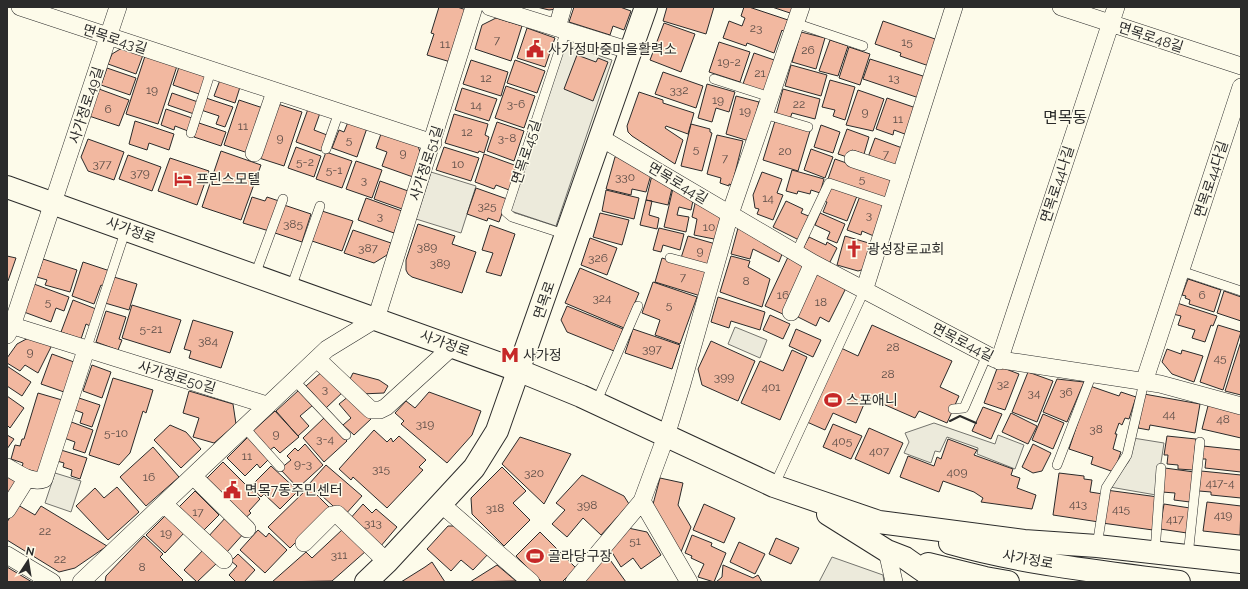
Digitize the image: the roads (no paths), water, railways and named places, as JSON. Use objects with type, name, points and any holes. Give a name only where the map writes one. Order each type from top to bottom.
[{"type":"main road","name":"면목로","points":[[366,582],[387,562],[474,468],[489,446],[504,416],[646,7]]},
{"type":"main road","name":"사가정로","points":[[7,187],[53,202],[520,370],[596,403],[783,489]]},
{"type":"main road","points":[[783,489],[879,522],[1024,541],[1097,546],[1241,562]]},
{"type":"main road","points":[[783,489],[896,554],[932,577],[946,582]]},
{"type":"main road","name":"사가정로","points":[[879,522],[975,550],[1072,568],[1179,582]]},
{"type":"main road","name":"사가정로","points":[[896,554],[985,578],[1008,582]]},
{"type":"street","name":"면목로43길","points":[[20,7],[433,143]]},
{"type":"street","name":"사가정로49길","points":[[53,202],[118,7]]},
{"type":"street","name":"사가정로51길","points":[[376,319],[433,143],[474,7]]},
{"type":"street","points":[[490,7],[630,51]]},
{"type":"street","name":"면목로45길","points":[[561,29],[563,7]]},
{"type":"street","points":[[574,582],[642,501],[666,436],[730,214],[800,7]]},
{"type":"street","points":[[864,291],[954,7]]},
{"type":"street","name":"면목로48길","points":[[1061,7],[1241,66]]},
{"type":"street","name":"면목로44나길","points":[[993,358],[1116,7]]},
{"type":"street","name":"면목로44다길","points":[[1144,382],[1241,87]]},
{"type":"street","points":[[254,153],[275,92]]},
{"type":"street","name":"면목로44길","points":[[600,138],[813,263],[993,358],[1177,388],[1241,406]]},
{"type":"street","points":[[853,159],[901,175]]},
{"type":"street","name":"사가정로50길","points":[[53,202],[9,328],[267,405]]},
{"type":"street","points":[[791,312],[813,263]]},
{"type":"street","points":[[81,582],[331,346],[376,319]]},
{"type":"street","points":[[318,359],[371,410],[376,411],[386,406],[453,346]]},
{"type":"street","points":[[7,467],[27,478],[38,481],[44,479],[86,350]]},
{"type":"street","points":[[193,476],[247,529]]},
{"type":"street","points":[[7,510],[27,478]]},
{"type":"street","points":[[642,501],[689,582]]},
{"type":"street","points":[[164,504],[224,560]]},
{"type":"street","points":[[441,504],[531,582]]},
{"type":"street","points":[[304,543],[335,514],[387,562]]},
{"type":"street","points":[[894,582],[896,554]]},
{"type":"street","points":[[7,555],[52,582]]},
{"type":"lane","points":[[795,23],[863,46]]},
{"type":"lane","name":"면목로45길","points":[[561,29],[506,212],[512,217],[567,235]]},
{"type":"lane","points":[[191,133],[212,71]]},
{"type":"lane","points":[[714,80],[770,97]]},
{"type":"lane","points":[[326,149],[338,112]]},
{"type":"lane","points":[[764,114],[808,127]]},
{"type":"lane","points":[[796,253],[829,183],[892,204]]},
{"type":"lane","points":[[255,275],[283,199]]},
{"type":"lane","points":[[291,288],[320,206]]},
{"type":"lane","points":[[86,350],[126,229]]},
{"type":"lane","points":[[670,258],[714,270]]},
{"type":"lane","points":[[1180,271],[1241,291]]},
{"type":"lane","points":[[783,489],[864,291]]},
{"type":"lane","points":[[596,403],[638,306]]},
{"type":"lane","points":[[953,409],[964,408],[993,358]]},
{"type":"lane","points":[[1057,465],[1092,374]]},
{"type":"lane","points":[[294,380],[346,435]]},
{"type":"lane","points":[[1097,546],[1106,488],[1127,455],[1144,382]]},
{"type":"lane","points":[[244,427],[280,467]]},
{"type":"lane","points":[[1188,556],[1200,442]]},
{"type":"lane","points":[[1155,552],[1161,468]]},
{"type":"place","name":"사가정마중마을활력소","points":[[535,49]]},
{"type":"place","name":"프린스모텔","points":[[183,179]]},
{"type":"place","name":"광성장로교회","points":[[854,249]]},
{"type":"place","name":"사가정","points":[[510,355]]},
{"type":"place","name":"스포애니","points":[[833,400]]},
{"type":"place","name":"면목7동주민센터","points":[[232,490]]},
{"type":"place","name":"골라당구장","points":[[535,556]]},
{"type":"district","name":"면목동","points":[[1065,117]]}]
